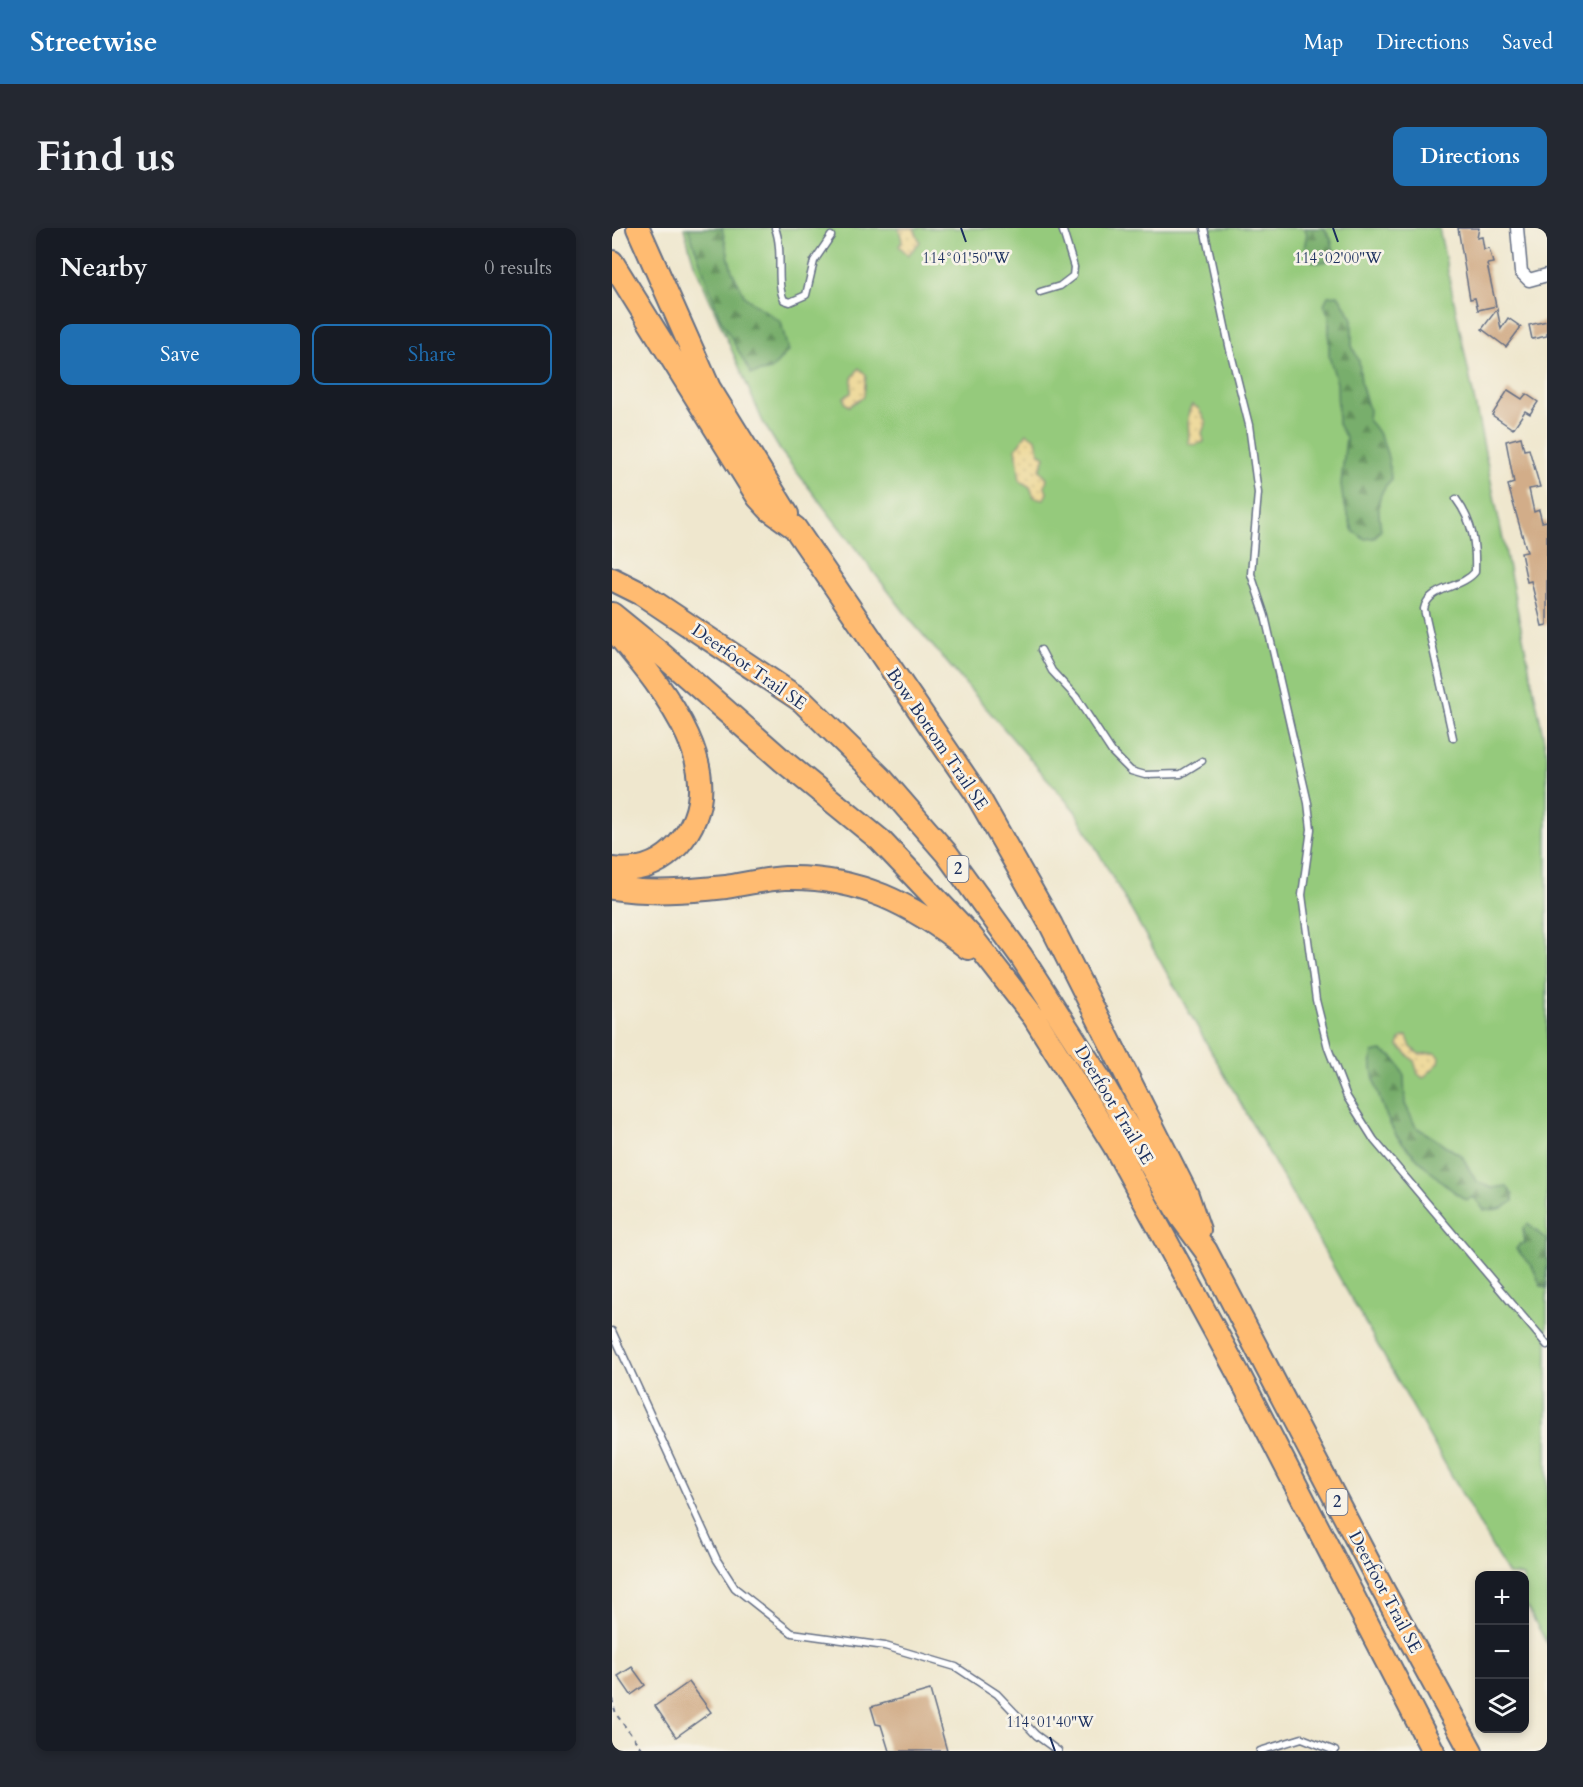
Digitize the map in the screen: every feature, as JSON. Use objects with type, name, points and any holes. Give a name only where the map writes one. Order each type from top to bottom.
[{"type":"highway","points":[[638,228],[709,388],[795,528]]},
{"type":"highway","name":"Bow Bottom Trail SE","points":[[612,262],[758,497],[770,510],[795,528],[976,793],[1051,925],[1187,1195],[1206,1251]]},
{"type":"highway","name":"Deerfoot Trail SE","points":[[612,579],[642,594],[802,701],[881,777],[947,854],[1021,956],[1101,1081],[1181,1217],[1206,1251],[1383,1590],[1471,1751]]},
{"type":"highway","name":"Deerfoot Trail SE","points":[[612,614],[660,652],[783,761],[880,840],[944,905],[1034,1017],[1121,1158],[1248,1392],[1433,1751]]},
{"type":"highway","points":[[612,628],[657,682],[691,742],[702,796],[696,818],[686,836],[672,852],[649,866],[629,871],[612,869]]},
{"type":"highway","points":[[612,888],[638,892],[683,891],[783,878],[820,879],[857,885],[915,910],[998,971]]},
{"type":"street","points":[[1517,228],[1521,272],[1529,280],[1547,275]]},
{"type":"lane","points":[[775,228],[781,256],[781,293],[784,300],[790,302],[806,295],[814,261],[831,236]]},
{"type":"lane","points":[[1040,292],[1060,286],[1072,276],[1074,267],[1062,228]]},
{"type":"lane","points":[[1204,228],[1230,350],[1249,425],[1258,493],[1251,574],[1265,616],[1308,803],[1311,829],[1302,895],[1316,1000],[1328,1048],[1347,1097],[1374,1140],[1547,1345]]},
{"type":"lane","points":[[1453,738],[1424,609],[1432,595],[1468,581],[1475,572],[1473,531],[1467,514],[1456,499]]},
{"type":"lane","points":[[1041,650],[1052,671],[1076,697],[1112,752],[1131,771],[1145,775],[1181,774],[1202,761]]},
{"type":"lane","points":[[612,1331],[717,1560],[735,1588],[792,1633],[885,1646],[956,1667],[997,1694],[1036,1734],[1058,1751]]},
{"type":"lane","points":[[1260,1751],[1302,1738],[1334,1749]]},
{"type":"lane","points":[[1324,1751],[1334,1749]]},
{"type":"path","points":[[612,1699],[616,1714],[643,1751]]},
{"type":"green space","points":[[684,228],[1439,228],[1547,754],[1547,1643],[1529,1611],[1529,1571],[1506,1571],[1075,811],[912,622],[780,450],[763,422],[694,263]]},
{"type":"green space","points":[[688,228],[722,228],[732,271],[745,297],[781,322],[788,351],[771,370],[751,374],[719,316]]},
{"type":"green space","points":[[1303,228],[1324,228],[1331,239],[1334,251],[1327,261],[1317,263],[1310,260],[1304,249],[1307,233]]},
{"type":"green space","points":[[1338,295],[1352,317],[1352,346],[1359,361],[1361,383],[1369,410],[1368,420],[1382,440],[1389,464],[1391,480],[1382,491],[1379,503],[1381,530],[1374,538],[1364,539],[1353,531],[1343,500],[1341,484],[1346,438],[1338,424],[1337,383],[1329,356],[1329,316],[1324,304],[1328,296]]},
{"type":"green space","points":[[1381,1051],[1393,1057],[1399,1065],[1404,1076],[1405,1104],[1416,1127],[1462,1156],[1476,1181],[1492,1188],[1506,1186],[1513,1194],[1513,1201],[1499,1209],[1484,1210],[1474,1197],[1466,1200],[1449,1187],[1400,1140],[1384,1111],[1375,1085],[1373,1053]]},
{"type":"green space","points":[[1528,1224],[1547,1240],[1547,1289],[1541,1286],[1532,1266],[1516,1249],[1520,1244],[1525,1243],[1523,1228]]},
{"type":"sand","points":[[914,228],[920,242],[908,255],[899,246],[902,241],[899,229]]},
{"type":"sand","points":[[859,368],[866,375],[864,396],[849,406],[845,403],[844,397],[851,393],[852,378]]},
{"type":"sand","points":[[1192,405],[1198,408],[1206,422],[1202,433],[1204,442],[1193,445],[1188,443],[1188,414]]},
{"type":"sand","points":[[1027,433],[1036,439],[1039,452],[1045,457],[1040,470],[1047,478],[1045,486],[1047,493],[1044,499],[1034,497],[1030,487],[1020,481],[1016,448]]},
{"type":"sand","points":[[1407,1036],[1411,1047],[1419,1054],[1436,1053],[1440,1057],[1439,1063],[1423,1078],[1418,1074],[1414,1061],[1398,1045],[1401,1038]]},
{"type":"building","points":[[1458,228],[1479,228],[1477,238],[1482,237],[1484,249],[1489,248],[1493,263],[1487,264],[1496,306],[1478,310],[1475,298],[1470,299]]},
{"type":"building","points":[[1497,309],[1501,329],[1508,318],[1521,327],[1506,347],[1482,329]]},
{"type":"building","points":[[1547,321],[1547,336],[1532,339],[1529,325]]},
{"type":"building","points":[[1508,390],[1522,399],[1526,394],[1538,402],[1530,414],[1525,411],[1513,429],[1492,415]]},
{"type":"building","points":[[1521,437],[1524,450],[1529,449],[1540,487],[1529,489],[1534,512],[1539,510],[1542,522],[1547,521],[1547,625],[1542,626],[1531,581],[1527,582],[1521,553],[1527,552],[1508,485],[1514,483],[1506,441]]},
{"type":"building","points":[[632,1667],[645,1685],[631,1695],[618,1676]]},
{"type":"building","points":[[689,1682],[711,1712],[676,1737],[655,1706]]},
{"type":"building","points":[[930,1690],[947,1751],[889,1751],[881,1725],[876,1724],[871,1707]]}]
